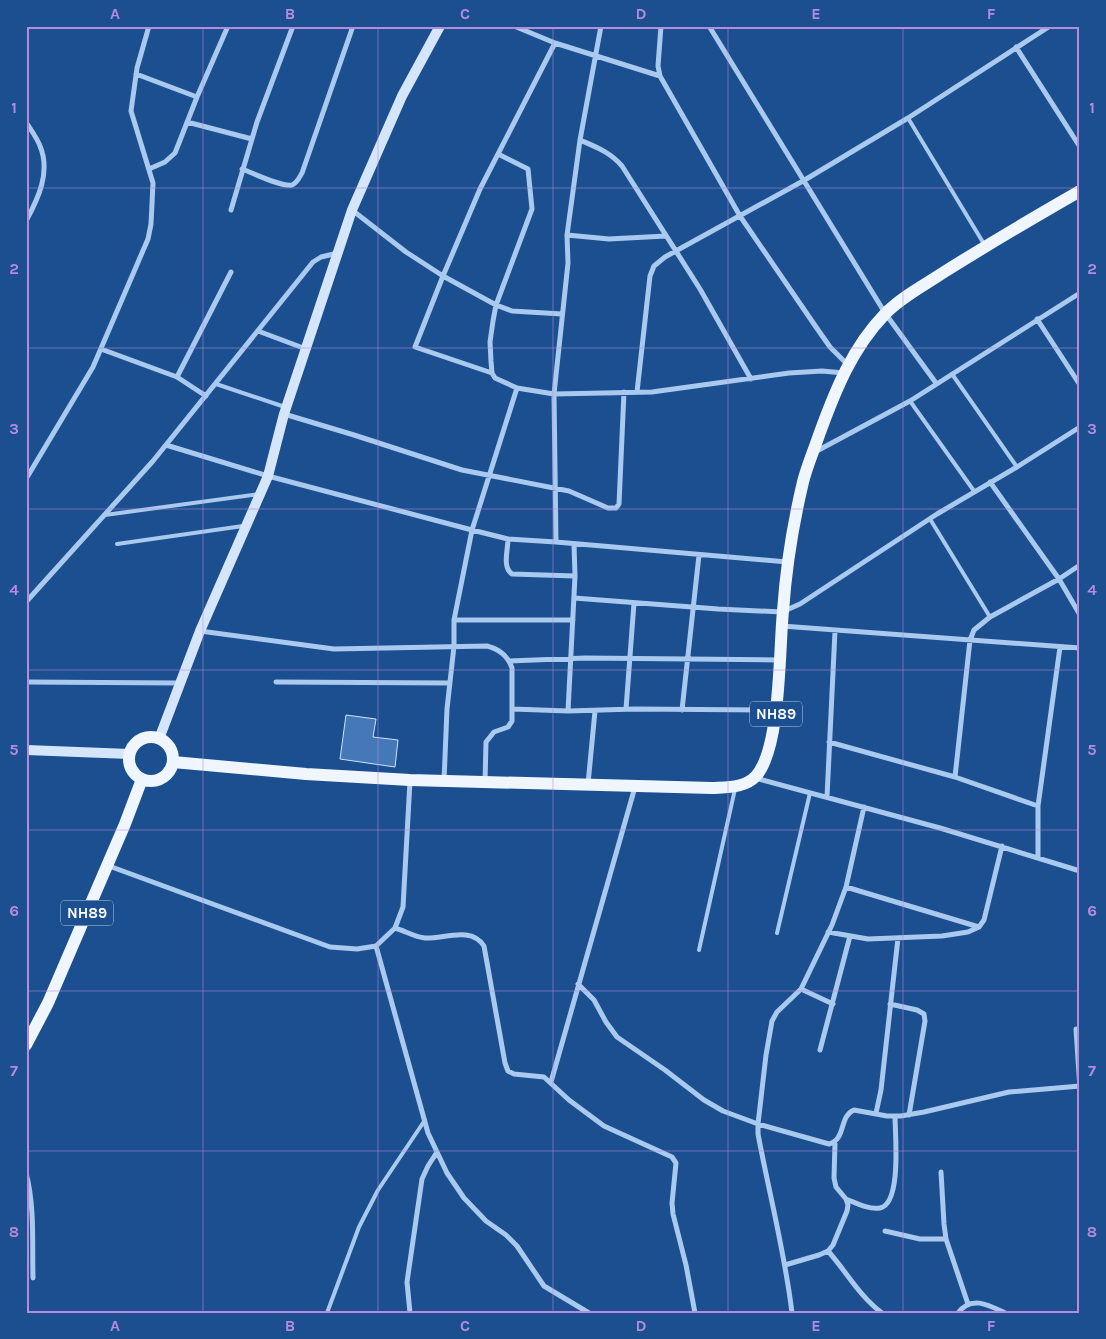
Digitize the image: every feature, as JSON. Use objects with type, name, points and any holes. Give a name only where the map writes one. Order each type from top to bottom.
[{"type":"main road","name":"NH89","points":[[755,778],[767,757],[776,710],[782,612],[795,515],[812,454],[846,369],[864,339],[885,313],[912,293],[985,246],[1080,191]]},
{"type":"main road","points":[[153,737],[168,745],[172,752],[173,762],[168,774],[162,779],[153,781],[142,779],[133,772],[129,762],[130,754],[138,742],[144,738],[153,737]]},
{"type":"main road","points":[[173,762],[306,774],[444,782],[736,787],[755,778]]},
{"type":"main road","name":"NH89","points":[[26,1045],[48,1004],[108,866],[142,779]]},
{"type":"street","points":[[26,479],[93,367],[148,239],[152,224],[153,183],[131,111],[136,74],[149,26]]},
{"type":"street","points":[[149,168],[165,162],[175,153],[228,26]]},
{"type":"street","points":[[231,210],[252,139],[293,26]]},
{"type":"street","points":[[242,169],[283,184],[291,185],[297,182],[302,173],[353,26]]},
{"type":"street","points":[[159,739],[200,631],[268,476],[285,411],[352,210],[402,96],[440,26]]},
{"type":"street","points":[[514,26],[555,43],[660,76]]},
{"type":"street","points":[[556,542],[554,394],[568,263],[567,235],[580,140],[601,26]]},
{"type":"street","points":[[555,43],[480,189],[415,347],[492,373],[496,378],[517,388],[554,394],[652,392],[752,378],[846,369],[740,216],[660,76],[658,66],[661,26]]},
{"type":"street","points":[[709,26],[885,313],[936,384]]},
{"type":"street","points":[[637,392],[650,276],[654,266],[676,251],[803,181],[908,118],[1050,26]]},
{"type":"street","points":[[1016,47],[1080,147]]},
{"type":"street","points":[[136,74],[197,97]]},
{"type":"street","points":[[26,122],[40,147],[45,165],[36,202],[26,221]]},
{"type":"street","points":[[187,122],[252,139]]},
{"type":"street","points":[[580,140],[605,150],[615,157],[622,166],[700,289],[752,378]]},
{"type":"street","points":[[492,373],[490,342],[496,305],[532,208],[528,169],[498,154]]},
{"type":"street","points":[[352,210],[406,252],[443,276],[496,305],[512,311],[562,314]]},
{"type":"street","points":[[567,235],[609,239],[666,236]]},
{"type":"street","points":[[26,602],[166,445],[313,262],[322,257],[338,253]]},
{"type":"street","points":[[177,377],[231,272]]},
{"type":"street","points":[[812,454],[910,401],[1080,293]]},
{"type":"street","points":[[1037,319],[1080,385]]},
{"type":"street","points":[[258,331],[306,349]]},
{"type":"street","points":[[101,349],[177,377],[206,396]]},
{"type":"street","points":[[444,782],[449,683],[454,646],[454,620],[472,530],[517,388]]},
{"type":"street","points":[[285,411],[462,470],[569,491],[608,508],[616,508],[619,504],[624,392]]},
{"type":"street","points":[[574,598],[782,612],[800,604],[974,491],[1017,467],[1080,427]]},
{"type":"street","points":[[166,445],[268,476],[508,539],[788,562]]},
{"type":"street","points":[[990,482],[1059,579],[1080,615]]},
{"type":"street","points":[[508,539],[506,566],[512,574],[575,576]]},
{"type":"street","points":[[568,711],[575,576],[574,544]]},
{"type":"street","points":[[682,710],[699,555]]},
{"type":"street","points":[[955,777],[970,640],[974,630],[990,617],[1059,579],[1080,565]]},
{"type":"street","points":[[626,710],[634,603]]},
{"type":"street","points":[[454,620],[573,620]]},
{"type":"street","points":[[782,626],[1080,648]]},
{"type":"street","points":[[200,631],[334,648],[454,646],[487,646],[496,648],[509,661],[512,668],[512,721],[508,728],[494,732],[486,742],[485,782]]},
{"type":"street","points":[[827,797],[835,631]]},
{"type":"street","points":[[1038,857],[1038,806],[1060,646]]},
{"type":"street","points":[[509,661],[572,658],[779,660]]},
{"type":"street","points":[[26,682],[179,683]]},
{"type":"street","points":[[276,682],[449,683]]},
{"type":"street","points":[[512,708],[568,711],[776,710]]},
{"type":"street","points":[[588,784],[595,711]]},
{"type":"street","points":[[830,742],[955,777],[1038,806]]},
{"type":"street","points":[[26,750],[130,754]]},
{"type":"street","points":[[755,778],[1002,846],[1080,871]]},
{"type":"street","points":[[108,866],[330,947],[357,949],[376,946],[395,928],[403,907],[410,780]]},
{"type":"street","points":[[551,1082],[635,786]]},
{"type":"street","points":[[792,1313],[785,1265],[768,1190],[758,1124],[766,1055],[772,1021],[777,1012],[800,989],[828,932],[846,887],[864,807]]},
{"type":"street","points":[[828,932],[868,939],[954,935],[968,932],[978,927],[984,920],[1002,846]]},
{"type":"street","points":[[846,887],[978,927]]},
{"type":"street","points":[[395,928],[418,937],[429,938],[455,935],[472,936],[480,939],[484,946],[503,1054],[508,1071],[514,1074],[544,1078],[551,1082],[569,1100],[604,1126],[672,1157],[676,1163],[672,1203],[695,1313]]},
{"type":"street","points":[[820,1050],[850,936]]},
{"type":"street","points":[[876,1113],[881,1090],[898,938]]},
{"type":"street","points":[[376,946],[428,1133],[447,1174],[464,1198],[486,1221],[506,1235],[517,1246],[544,1286],[589,1313]]},
{"type":"street","points":[[578,984],[594,1000],[617,1037],[704,1100],[723,1111],[758,1124],[830,1144],[835,1143]]},
{"type":"street","points":[[800,989],[833,1004]]},
{"type":"street","points":[[890,1004],[918,1010],[924,1014],[926,1021],[908,1115]]},
{"type":"street","points":[[785,1265],[828,1251],[833,1245],[848,1211],[846,1199],[836,1187],[834,1178],[835,1143],[839,1138],[846,1115],[850,1111],[860,1110],[894,1116],[908,1115],[1009,1092],[1080,1087],[1076,1029]]},
{"type":"street","points":[[846,1199],[867,1207],[879,1208],[885,1206],[891,1198],[896,1173],[894,1116]]},
{"type":"street","points":[[410,1313],[407,1282],[422,1179],[437,1152]]},
{"type":"street","points":[[941,1172],[946,1239],[968,1304]]},
{"type":"street","points":[[26,1173],[30,1194],[32,1278]]},
{"type":"street","points":[[885,1232],[920,1239],[946,1239]]},
{"type":"street","points":[[828,1251],[861,1293],[882,1313]]},
{"type":"street","points":[[958,1313],[961,1308],[976,1302],[1005,1313]]},
{"type":"lane","points":[[908,118],[985,246]]},
{"type":"lane","points":[[952,374],[1017,467]]},
{"type":"lane","points":[[216,384],[285,411]]},
{"type":"lane","points":[[910,401],[974,491]]},
{"type":"lane","points":[[105,514],[260,494]]},
{"type":"lane","points":[[930,519],[990,617]]},
{"type":"lane","points":[[116,544],[247,526]]},
{"type":"lane","points":[[699,950],[736,787]]},
{"type":"lane","points":[[777,933],[810,793]]},
{"type":"lane","points":[[327,1313],[359,1227],[378,1190],[425,1120]]},
{"type":"building","points":[[346,715],[376,719],[373,737],[398,740],[395,767],[340,759]]}]
